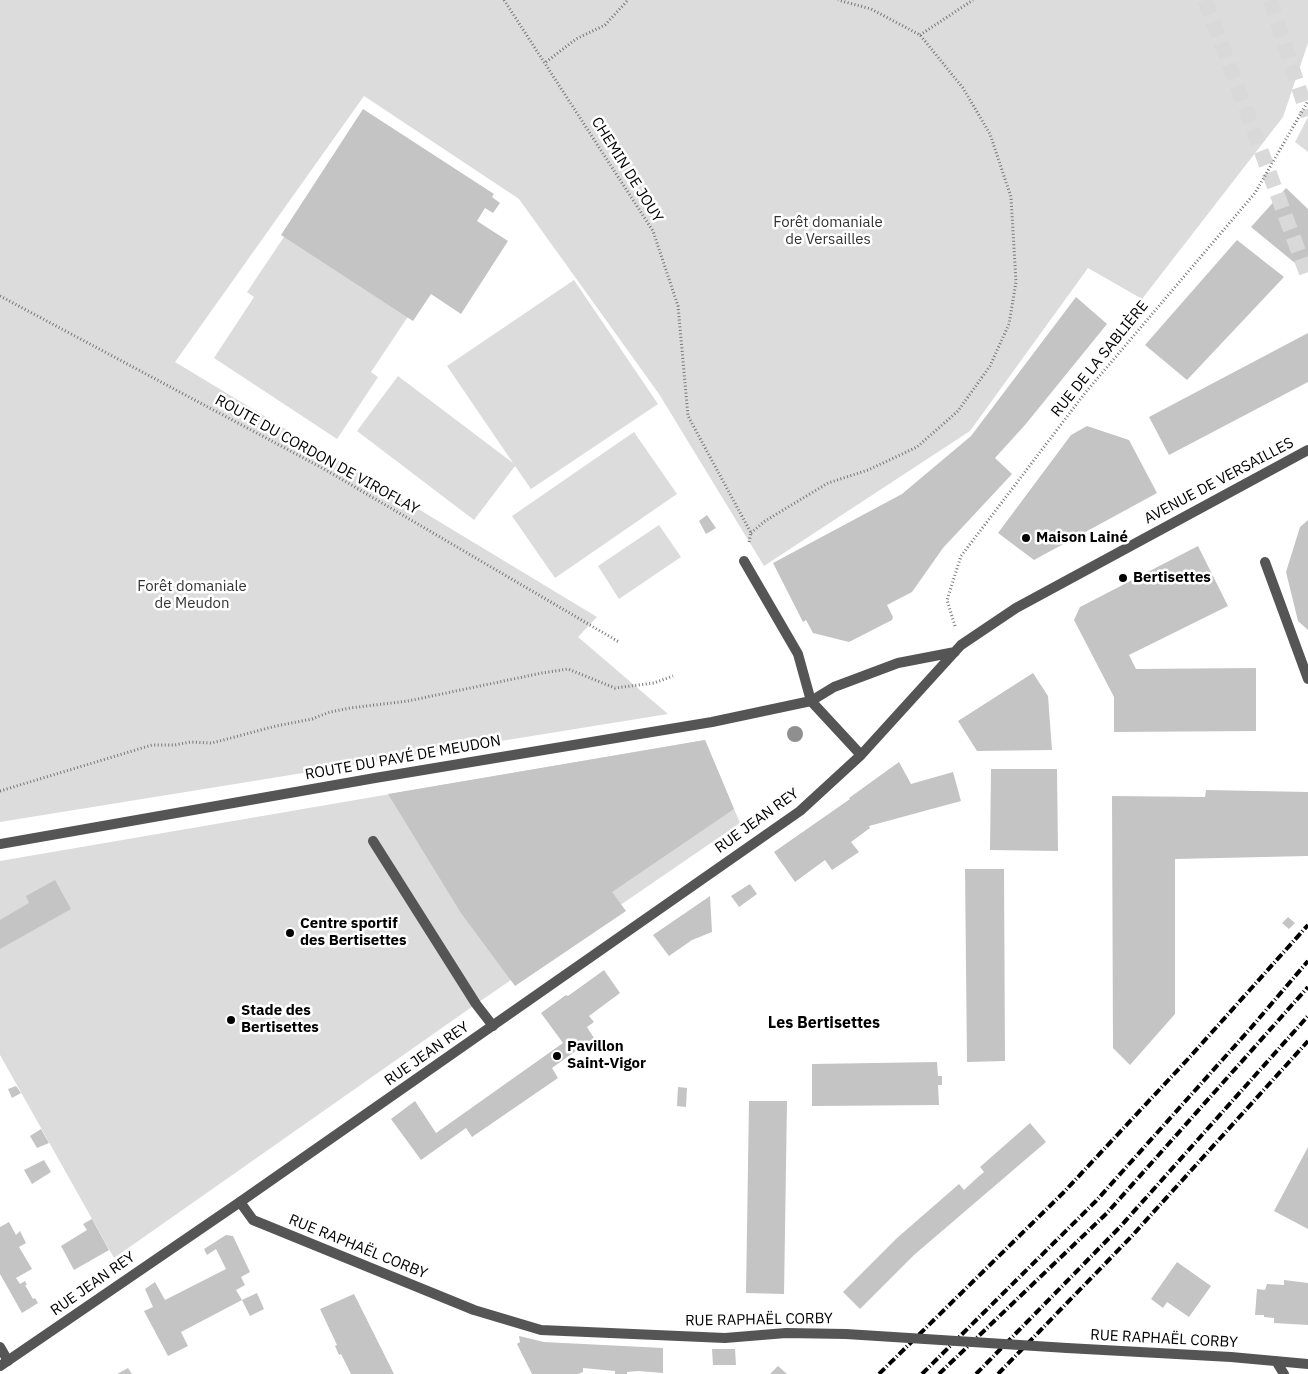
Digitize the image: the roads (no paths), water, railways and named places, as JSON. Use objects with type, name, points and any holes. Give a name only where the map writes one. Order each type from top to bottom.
[{"type":"street","name":"AVENUE DE VERSAILLES","points":[[861,754],[958,648],[1016,608],[1308,450]]},
{"type":"street","points":[[744,561],[798,654],[811,700],[861,754]]},
{"type":"street","points":[[1265,562],[1308,680]]},
{"type":"street","name":"ROUTE DU PAVÉ DE MEUDON","points":[[0,844],[374,778],[703,723],[811,700],[834,688],[898,663],[958,648]]},
{"type":"street","name":"RUE JEAN REY","points":[[4,1364],[240,1202],[800,811],[861,754]]},
{"type":"street","points":[[373,841],[476,1004],[493,1026]]},
{"type":"street","name":"RUE RAPHAËL CORBY","points":[[240,1202],[253,1220],[474,1310],[541,1330],[725,1338],[786,1333],[846,1334],[1231,1357],[1308,1364]]},
{"type":"street","points":[[0,1347],[4,1364]]},
{"type":"street","points":[[1276,1361],[1284,1374]]},
{"type":"tunnel","points":[[1205,0],[1308,277]]},
{"type":"tunnel","points":[[1270,0],[1308,116]]},
{"type":"railway","points":[[879,1374],[1064,1192],[1188,1059],[1308,925]]},
{"type":"railway","points":[[922,1374],[1096,1201],[1250,1029],[1308,961]]},
{"type":"railway","points":[[939,1374],[1107,1213],[1308,987]]},
{"type":"railway","points":[[976,1374],[1120,1227],[1308,1016]]},
{"type":"railway","points":[[998,1374],[1131,1237],[1308,1041]]},
{"type":"place","name":"Maison Lainé","points":[[1026,538]]},
{"type":"place","name":"Bertisettes","points":[[1123,578]]},
{"type":"place","name":"Centre sportif des Bertisettes","points":[[290,933]]},
{"type":"place","name":"Stade des Bertisettes","points":[[231,1020]]},
{"type":"place","name":"Pavillon Saint-Vigor","points":[[557,1056]]},
{"type":"district","name":"Les Bertisettes","points":[[824,1023]]},
{"type":"park label","name":"Forêt domaniale de Versailles","points":[[828,232]]},
{"type":"park label","name":"Forêt domaniale de Meudon","points":[[192,596]]}]
